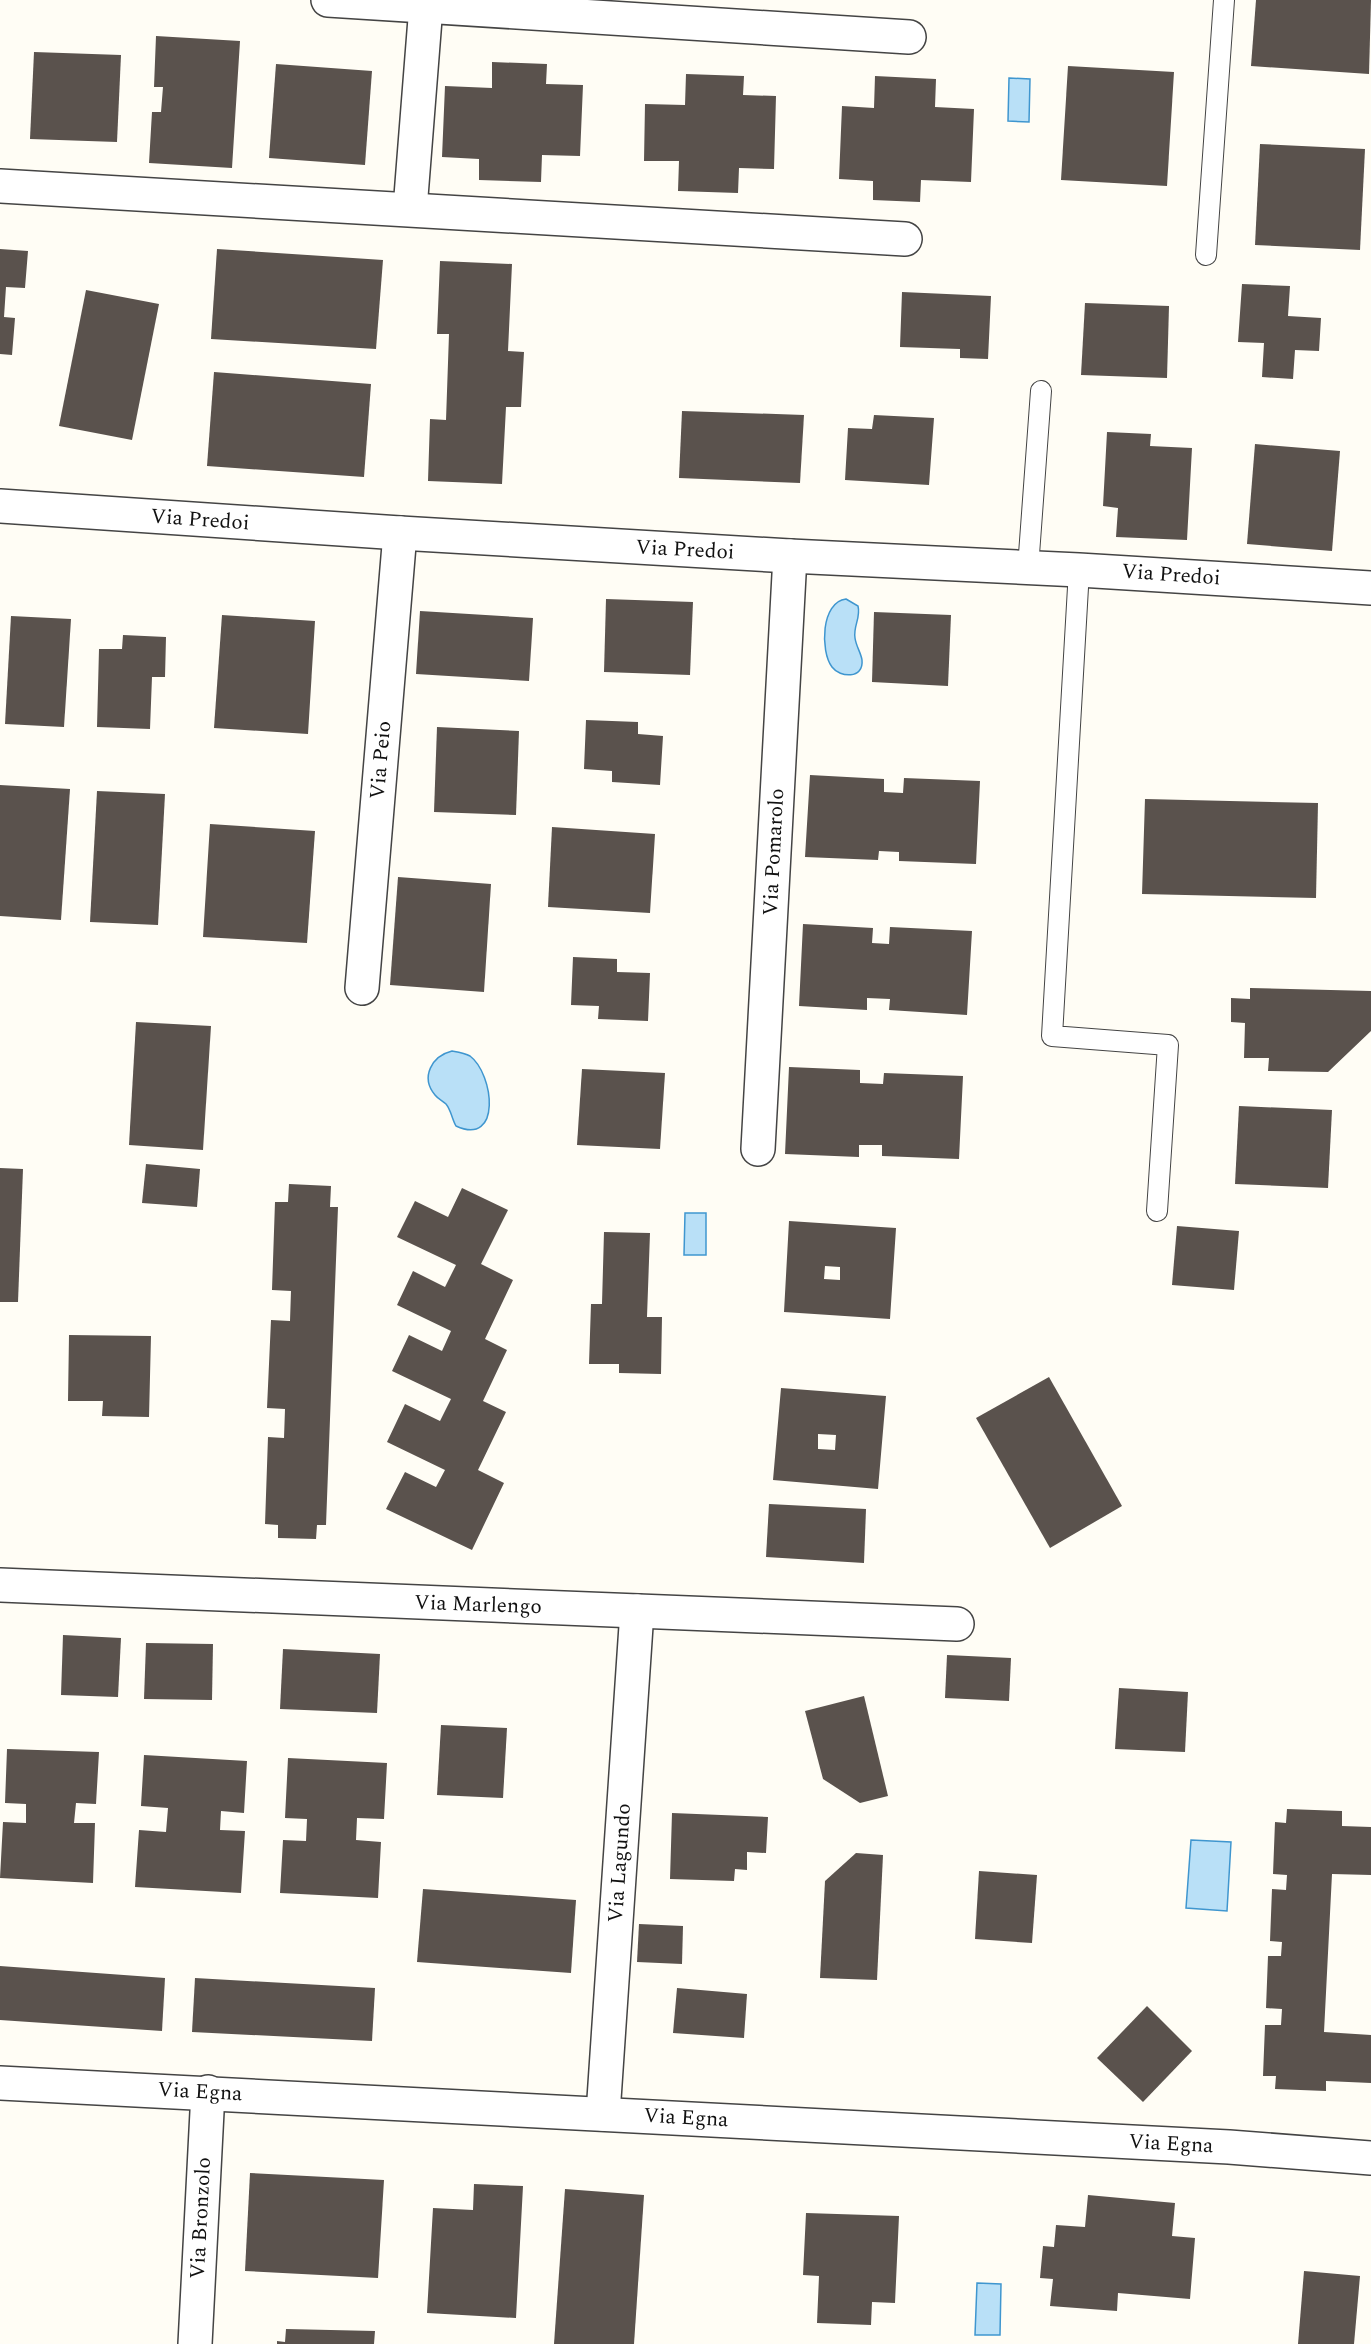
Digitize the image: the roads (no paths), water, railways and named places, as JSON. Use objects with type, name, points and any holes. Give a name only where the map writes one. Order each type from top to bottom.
[{"type":"street","points":[[328,0],[909,37]]},
{"type":"street","points":[[410,209],[426,6]]},
{"type":"street","points":[[0,186],[905,239]]},
{"type":"street","name":"Via Predoi","points":[[0,506],[400,533],[1371,588]]},
{"type":"street","name":"Via Peio","points":[[362,988],[400,533]]},
{"type":"street","name":"Via Pomarolo","points":[[758,1149],[790,556]]},
{"type":"street","name":"Via Marlengo","points":[[0,1585],[957,1624]]},
{"type":"street","name":"Via Lagundo","points":[[603,2114],[637,1611]]},
{"type":"street","name":"Via Egna","points":[[0,2083],[208,2092],[1228,2147],[1371,2158]]},
{"type":"street","name":"Via Bronzolo","points":[[195,2344],[208,2092]]},
{"type":"lane","points":[[1206,255],[1224,0]]},
{"type":"lane","points":[[1028,568],[1041,391]]},
{"type":"lane","points":[[1079,570],[1052,1036],[1168,1045],[1157,1211]]},
{"type":"water","points":[[1009,78],[1030,79],[1029,122],[1008,121]]},
{"type":"water","points":[[846,599],[858,606],[859,614],[855,634],[862,666],[859,671],[851,675],[840,673],[832,667],[828,660],[825,639],[827,618],[838,602]]},
{"type":"water","points":[[452,1051],[470,1056],[478,1065],[488,1092],[487,1118],[481,1126],[471,1130],[456,1126],[448,1106],[435,1095],[429,1081],[430,1068],[434,1062]]},
{"type":"water","points":[[685,1213],[706,1213],[706,1255],[684,1255]]},
{"type":"water","points":[[1191,1840],[1231,1842],[1227,1911],[1186,1908]]},
{"type":"water","points":[[977,2283],[1001,2284],[1000,2335],[975,2335]]}]
